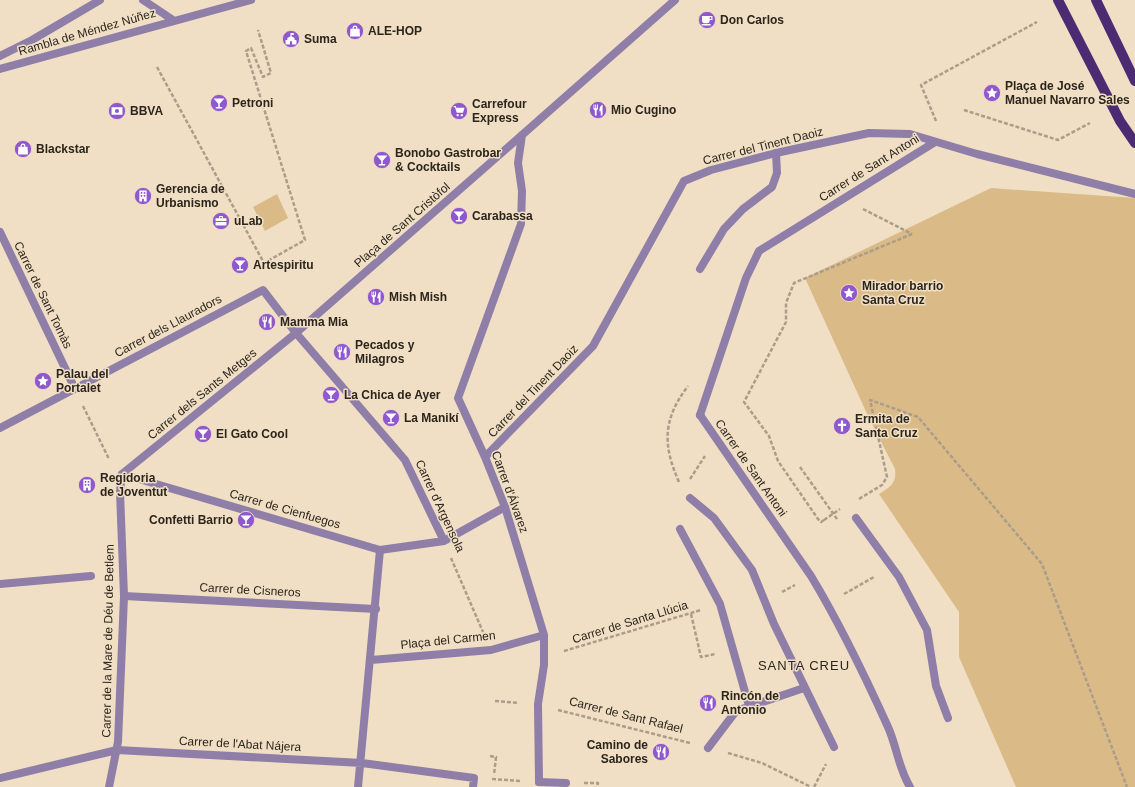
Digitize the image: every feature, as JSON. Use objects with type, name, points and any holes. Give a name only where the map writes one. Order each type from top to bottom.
[{"type":"main road","points":[[1058,0],[1120,121],[1135,143]]},
{"type":"main road","points":[[1096,0],[1135,81]]},
{"type":"street","name":"Rambla de Méndez Núñez","points":[[0,56],[32,40],[100,0]]},
{"type":"street","points":[[143,0],[173,20]]},
{"type":"street","name":"Rambla de Méndez Núñez","points":[[0,68],[251,0]]},
{"type":"street","name":"Plaça de Sant Cristòfol","points":[[296,333],[675,0]]},
{"type":"street","name":"Carrer del Tinent Daoiz","points":[[485,457],[593,346],[684,181],[711,170],[776,153],[869,133],[910,134],[935,142],[1135,194]]},
{"type":"street","name":"Carrer d'Álvarez","points":[[522,135],[518,163],[522,191],[521,224],[458,398],[485,457],[505,507],[544,635]]},
{"type":"street","name":"Carrer de Sant Antoni","points":[[910,787],[902,774],[889,728],[828,604],[811,576],[700,415],[746,278],[759,251],[842,198],[935,142]]},
{"type":"street","points":[[700,269],[724,229],[743,209],[772,187],[777,173],[776,153]]},
{"type":"street","name":"Carrer de Sant Tomàs","points":[[0,232],[3,245],[75,389]]},
{"type":"street","name":"Carrer d'Argensola","points":[[263,290],[296,333],[405,460],[444,541]]},
{"type":"street","name":"Carrer dels Llauradors","points":[[0,428],[263,290]]},
{"type":"street","name":"Carrer dels Sants Metges","points":[[122,474],[296,333]]},
{"type":"street","name":"Carrer de Cienfuegos","points":[[122,474],[380,550],[444,541]]},
{"type":"street","name":"Carrer de la Mare de Déu de Betlem","points":[[110,787],[117,750],[124,596],[120,492],[122,474]]},
{"type":"street","points":[[690,498],[714,518],[752,570],[764,601],[804,688],[834,747]]},
{"type":"street","points":[[444,541],[505,507]]},
{"type":"street","points":[[856,518],[899,577],[927,630],[936,686],[948,718]]},
{"type":"street","points":[[680,529],[720,604],[749,706]]},
{"type":"street","points":[[358,787],[362,763],[380,550]]},
{"type":"street","points":[[0,584],[91,576]]},
{"type":"street","name":"Carrer de Cisneros","points":[[124,596],[376,609]]},
{"type":"street","points":[[544,635],[544,657],[538,704],[539,782],[566,783]]},
{"type":"street","name":"Plaça del Carmen","points":[[371,660],[491,650],[544,635]]},
{"type":"street","points":[[708,748],[736,711],[804,688]]},
{"type":"street","name":"Carrer de l'Abat Nájera","points":[[0,778],[117,750],[362,763]]},
{"type":"street","points":[[362,763],[474,778],[473,787]]},
{"type":"path","points":[[935,142],[939,129],[921,85],[1037,22]]},
{"type":"path","points":[[157,67],[264,263],[305,240],[246,51],[251,48],[263,77],[271,73],[258,30]]},
{"type":"path","points":[[964,110],[1058,140],[1090,123]]},
{"type":"path","points":[[842,198],[912,234],[794,283],[786,303],[786,322],[744,402],[769,436],[778,461],[818,519],[821,522],[846,506]]},
{"type":"path","points":[[75,389],[109,460],[122,474]]},
{"type":"path","points":[[852,502],[882,485],[887,477],[870,400],[918,417],[1042,564],[1127,787]]},
{"type":"path","points":[[690,498],[682,490],[716,440]]},
{"type":"path","points":[[800,467],[841,526]]},
{"type":"path","name":"Carrer d'Argensola","points":[[444,541],[491,650]]},
{"type":"path","points":[[828,604],[878,575]]},
{"type":"path","points":[[764,601],[811,576]]},
{"type":"path","name":"Carrer de Santa Llúcia","points":[[544,657],[720,604]]},
{"type":"path","points":[[690,614],[702,657],[733,649]]},
{"type":"path","name":"Carrer de Sant Rafael","points":[[495,701],[538,704],[639,732],[708,748],[762,763],[811,787]]},
{"type":"path","points":[[814,787],[834,747]]},
{"type":"path","points":[[490,756],[496,757],[493,780]]},
{"type":"path","points":[[474,778],[539,782]]},
{"type":"shaded area","points":[[991,188],[1135,198],[1135,787],[1016,787],[959,657],[959,612],[879,494],[894,481],[895,469],[868,416],[805,278]]},
{"type":"shaded area","points":[[277,194],[288,218],[265,231],[253,207]]},
{"type":"place","name":"Don Carlos","points":[[707,20]]},
{"type":"place","name":"ALE-HOP","points":[[355,31]]},
{"type":"place","name":"Suma","points":[[291,39]]},
{"type":"place","name":"Plaça de José Manuel Navarro Sales","points":[[992,93]]},
{"type":"place","name":"Petroni","points":[[219,103]]},
{"type":"place","name":"Mio Cugino","points":[[598,110]]},
{"type":"place","name":"BBVA","points":[[117,111]]},
{"type":"place","name":"Carrefour Express","points":[[459,111]]},
{"type":"place","name":"Blackstar","points":[[23,149]]},
{"type":"place","name":"Bonobo Gastrobar & Cocktails","points":[[382,160]]},
{"type":"place","name":"Gerencia de Urbanismo","points":[[143,196]]},
{"type":"place","name":"Carabassa","points":[[459,216]]},
{"type":"place","name":"uLab","points":[[221,221]]},
{"type":"place","name":"Artespiritu","points":[[240,265]]},
{"type":"place","name":"Mirador barrio Santa Cruz","points":[[849,293]]},
{"type":"place","name":"Mish Mish","points":[[376,297]]},
{"type":"place","name":"Mamma Mia","points":[[267,322]]},
{"type":"place","name":"Pecados y Milagros","points":[[342,352]]},
{"type":"place","name":"Palau del Portalet","points":[[43,381]]},
{"type":"place","name":"La Chica de Ayer","points":[[331,395]]},
{"type":"place","name":"La Manikí","points":[[391,418]]},
{"type":"place","name":"Ermita de Santa Cruz","points":[[842,426]]},
{"type":"place","name":"El Gato Cool","points":[[203,434]]},
{"type":"place","name":"Regidoria de Joventut","points":[[87,485]]},
{"type":"place","name":"Confetti Barrio","points":[[246,520]]},
{"type":"place","name":"Rincón de Antonio","points":[[708,703]]},
{"type":"place","name":"Camino de Sabores","points":[[661,752]]},
{"type":"district","name":"SANTA CREU","points":[[804,665]]}]
